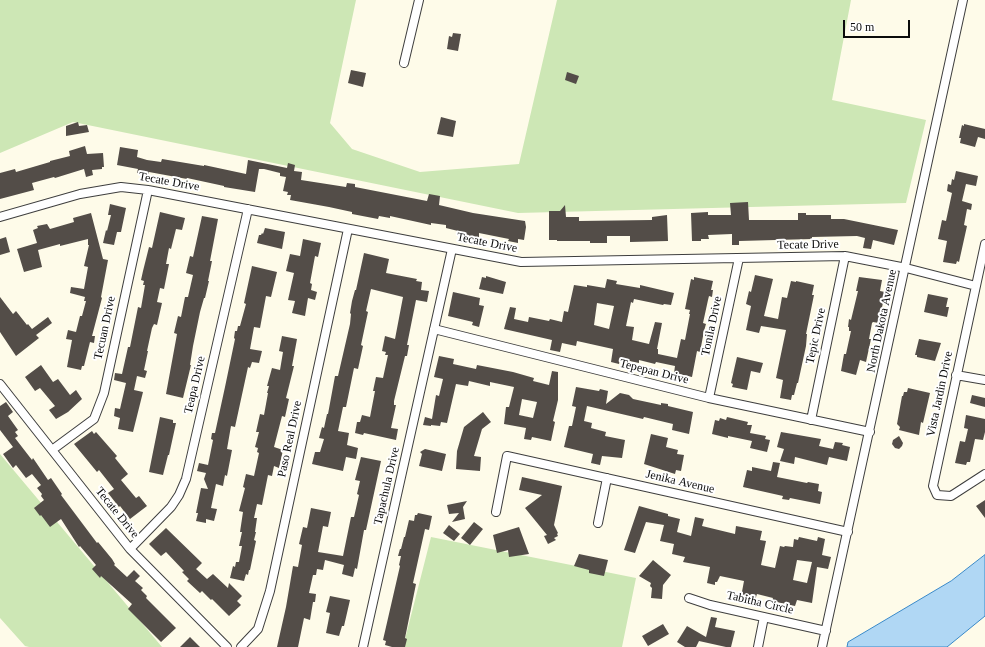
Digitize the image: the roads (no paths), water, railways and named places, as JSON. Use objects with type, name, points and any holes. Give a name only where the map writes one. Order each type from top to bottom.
[{"type":"street","points":[[404,63],[418,0]]},
{"type":"street","name":"North Dakota Avenue","points":[[822,647],[906,268],[963,0]]},
{"type":"street","name":"Tecate Drive","points":[[0,217],[80,194],[121,187],[148,190],[521,262],[845,256],[906,268],[976,286]]},
{"type":"street","name":"Tecuan Drive","points":[[52,450],[94,419],[104,393],[148,190]]},
{"type":"street","name":"Teapa Drive","points":[[130,549],[171,507],[180,495],[186,479],[248,209]]},
{"type":"street","name":"Paso Real Drive","points":[[241,647],[258,629],[270,591],[348,229]]},
{"type":"street","name":"Vista Jardin Drive","points":[[985,244],[933,486],[937,495],[951,496],[985,474]]},
{"type":"street","name":"Tapachula Drive","points":[[363,647],[452,249]]},
{"type":"street","name":"Tepic Drive","points":[[811,420],[845,256]]},
{"type":"street","name":"Tonila Drive","points":[[709,398],[739,258]]},
{"type":"street","name":"Tepepan Drive","points":[[434,330],[709,398],[870,432]]},
{"type":"street","points":[[956,374],[985,380]]},
{"type":"street","name":"Tecate Drive","points":[[0,384],[130,549],[227,647]]},
{"type":"street","name":"Jenika Avenue","points":[[496,512],[507,456],[848,532]]},
{"type":"street","points":[[598,523],[608,478]]},
{"type":"street","name":"Tabitha Circle","points":[[689,598],[710,605],[826,630]]},
{"type":"street","points":[[758,647],[764,617]]},
{"type":"water","points":[[985,555],[985,616],[947,647],[847,647],[848,642],[951,581]]}]
